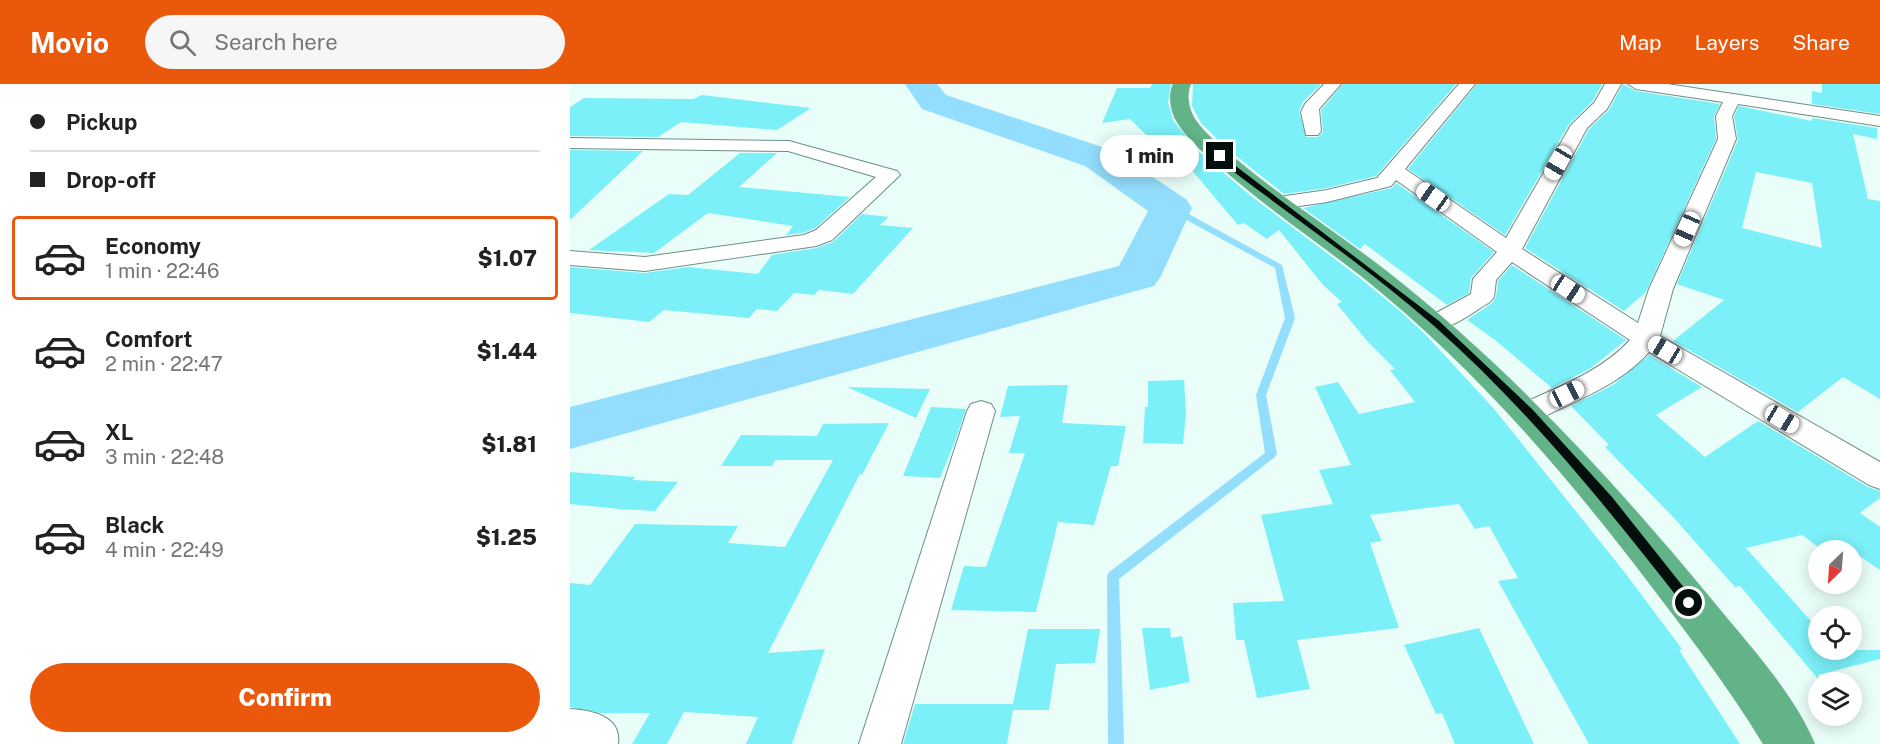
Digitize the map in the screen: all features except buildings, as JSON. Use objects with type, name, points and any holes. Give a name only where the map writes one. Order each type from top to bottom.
[{"type":"highway","points":[[1182,84],[1179,99],[1185,119],[1204,141],[1236,171],[1370,270],[1436,323],[1529,412],[1615,510],[1760,694],[1791,744]]},
{"type":"street","points":[[1312,131],[1309,112],[1311,107],[1333,84]]},
{"type":"street","points":[[1279,203],[1327,196],[1384,182],[1467,84]]},
{"type":"street","points":[[1436,323],[1482,297],[1485,279],[1510,252],[1580,125],[1601,106],[1613,84]]},
{"type":"street","points":[[1636,84],[1880,121]]},
{"type":"street","points":[[1529,412],[1604,376],[1629,358],[1646,339],[1658,296],[1727,139],[1724,116],[1732,99]]},
{"type":"street","points":[[570,143],[789,146],[890,175],[824,235],[808,241],[645,264],[570,258]]},
{"type":"street","points":[[1394,170],[1510,252],[1646,339],[1880,477]]},
{"type":"street","points":[[880,744],[981,411]]},
{"type":"street","points":[[570,729],[591,731],[598,738],[597,744]]},
{"type":"waterway","points":[[570,428],[1137,276],[1171,208],[1098,158],[934,102],[921,84]]},
{"type":"waterway","points":[[1116,744],[1113,577],[1271,454],[1261,395],[1290,318],[1279,267],[1171,208]]},
{"type":"route","points":[[1220,156],[1236,171],[1370,270],[1436,323],[1529,412],[1608,501],[1689,603]]}]
